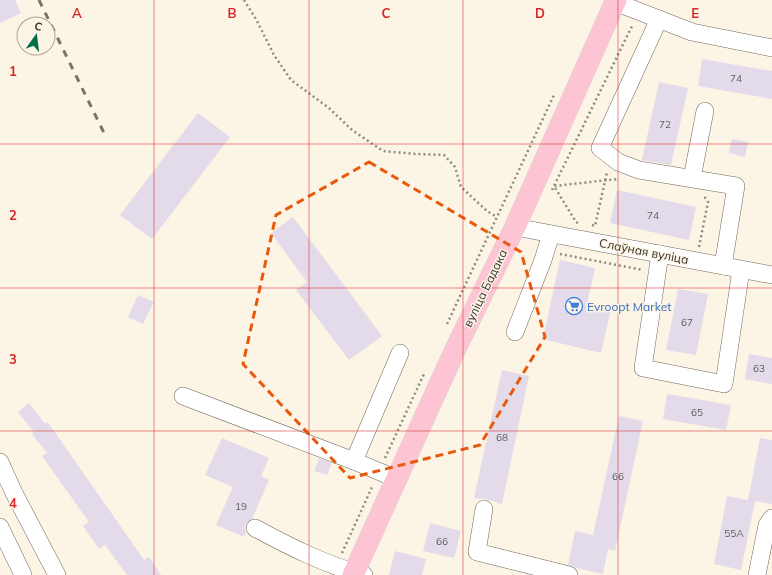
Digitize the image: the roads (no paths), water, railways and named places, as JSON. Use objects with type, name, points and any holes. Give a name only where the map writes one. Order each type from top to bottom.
[{"type":"main road","name":"вуліца Бадака","points":[[352,572],[388,475],[455,350],[515,227],[616,1]]},
{"type":"street","points":[[616,1],[692,32],[772,48]]},
{"type":"street","points":[[659,19],[600,148],[618,162],[639,170],[696,184],[736,186],[723,266]]},
{"type":"street","points":[[696,184],[705,111]]},
{"type":"street","name":"Слаўная вуліца","points":[[515,227],[772,275]]},
{"type":"street","points":[[515,332],[551,234]]},
{"type":"street","points":[[660,254],[643,368],[724,384],[741,270]]},
{"type":"street","points":[[354,461],[400,353]]},
{"type":"street","points":[[183,396],[388,475]]},
{"type":"street","points":[[0,462],[14,493],[57,575]]},
{"type":"street","points":[[484,509],[477,552],[569,575]]},
{"type":"street","points":[[757,575],[767,525],[772,518]]},
{"type":"street","points":[[0,527],[23,575]]},
{"type":"street","points":[[255,528],[290,547],[352,572]]},
{"type":"railway","points":[[39,0],[105,135]]},
{"type":"place","name":"Evroopt Market","points":[[574,306]]}]
